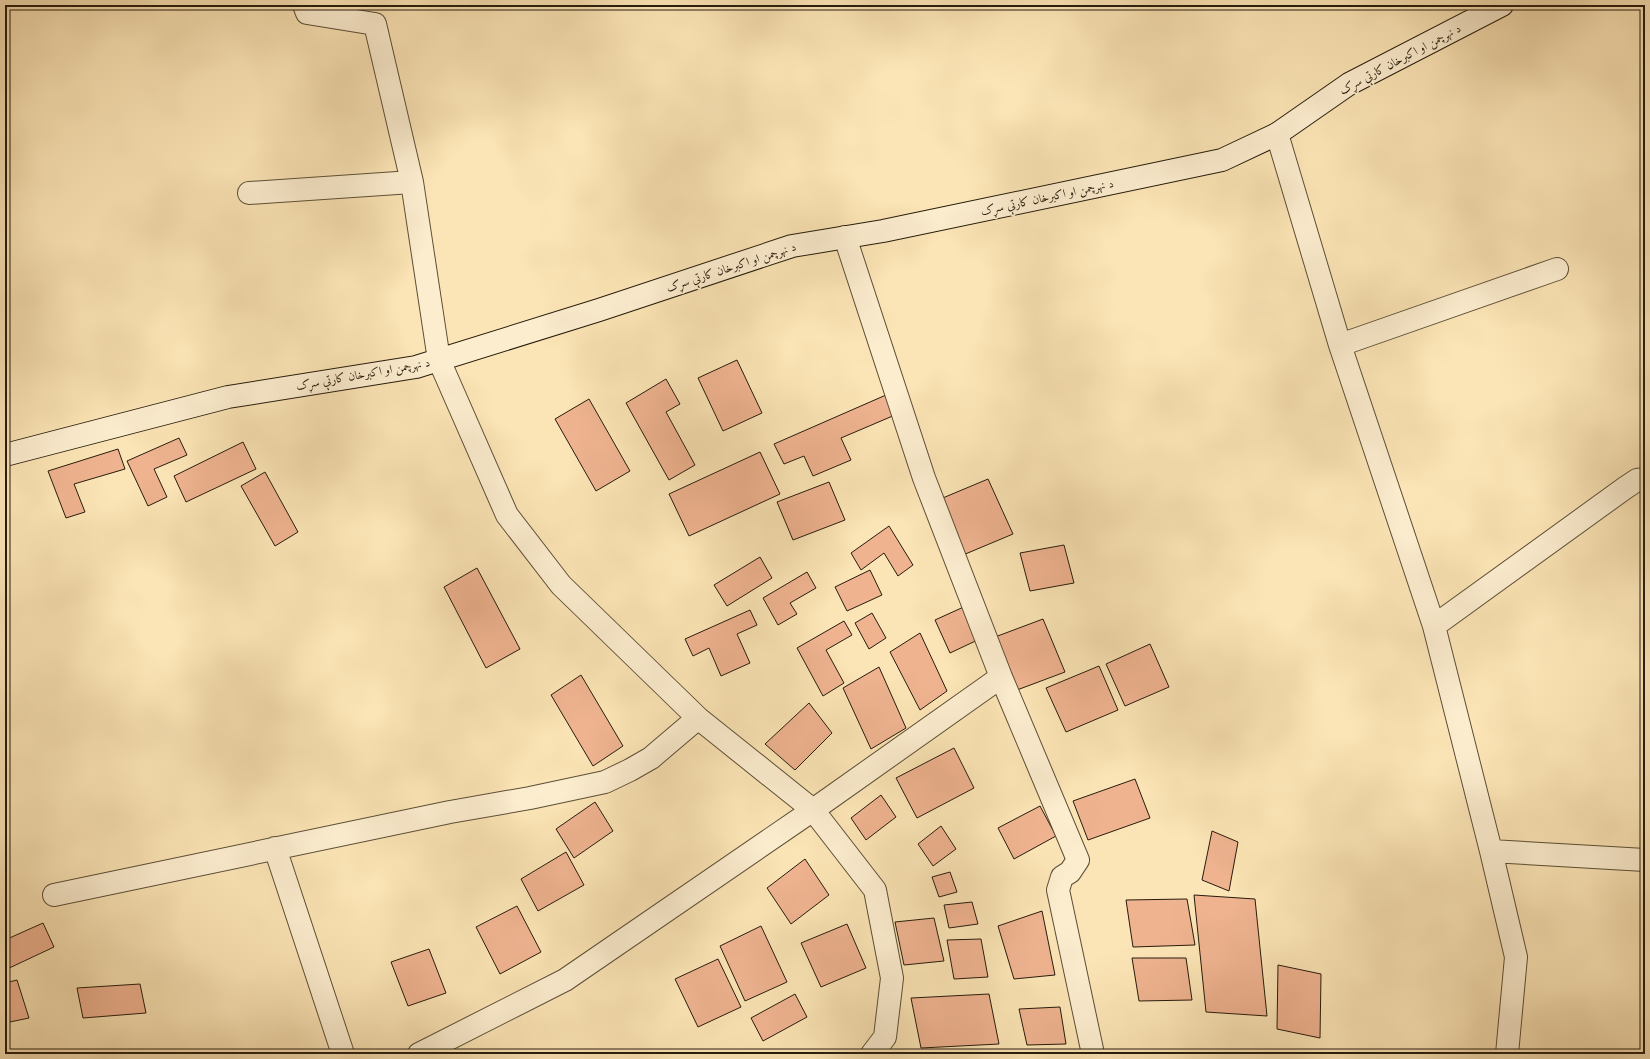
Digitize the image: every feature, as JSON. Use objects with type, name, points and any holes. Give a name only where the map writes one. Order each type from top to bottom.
[{"type":"street","points":[[304,5],[307,13],[375,24],[412,182],[439,360],[508,515],[561,585],[698,718],[813,810],[875,890],[892,978],[885,1038],[872,1054]]},
{"type":"street","name":"د نهرچمن او اکبرخان کارتې سړک","points":[[6,451],[228,397],[416,367],[599,310],[792,246],[883,231],[1222,160],[1277,134],[1348,84],[1502,5]]},
{"type":"street","points":[[1277,134],[1340,345],[1434,626],[1492,851],[1516,957],[1507,1054]]},
{"type":"street","points":[[249,193],[412,182]]},
{"type":"street","points":[[845,237],[924,478],[1001,677],[1078,860],[1070,872],[1062,877],[1058,890],[1092,1054]]},
{"type":"street","points":[[1340,345],[1557,270]]},
{"type":"street","points":[[1434,626],[1637,480],[1645,479]]},
{"type":"street","points":[[419,1054],[565,980],[813,810],[1001,677]]},
{"type":"street","points":[[54,895],[450,812],[530,798],[605,782],[651,758],[698,718]]},
{"type":"street","points":[[275,848],[343,1054]]},
{"type":"street","points":[[1492,851],[1645,860]]},
{"type":"building","points":[[737,360],[762,413],[723,431],[698,378]]},
{"type":"building","points":[[666,379],[680,404],[666,412],[695,465],[669,480],[626,403]]},
{"type":"building","points":[[886,395],[895,415],[841,438],[851,460],[813,476],[804,456],[784,464],[774,444]]},
{"type":"building","points":[[589,399],[630,471],[596,491],[555,419]]},
{"type":"building","points":[[179,438],[187,455],[154,469],[167,497],[148,506],[127,461]]},
{"type":"building","points":[[243,442],[256,469],[186,502],[174,476]]},
{"type":"building","points":[[118,449],[125,469],[74,484],[85,512],[66,518],[48,471]]},
{"type":"building","points":[[760,452],[780,494],[689,536],[669,494]]},
{"type":"building","points":[[265,472],[298,532],[275,546],[241,486]]},
{"type":"building","points":[[988,479],[1013,534],[963,555],[938,500]]},
{"type":"building","points":[[829,482],[845,520],[793,540],[777,502]]},
{"type":"building","points":[[889,526],[913,565],[898,576],[884,553],[861,570],[851,553]]},
{"type":"building","points":[[1064,545],[1074,583],[1030,591],[1020,553]]},
{"type":"building","points":[[760,557],[772,578],[727,606],[714,585]]},
{"type":"building","points":[[477,568],[520,649],[486,668],[444,587]]},
{"type":"building","points":[[870,570],[882,595],[847,611],[835,587]]},
{"type":"building","points":[[807,572],[816,588],[790,603],[797,614],[778,625],[763,598]]},
{"type":"building","points":[[968,605],[984,637],[950,653],[935,620]]},
{"type":"building","points":[[750,610],[757,625],[737,634],[750,663],[721,676],[709,648],[693,656],[685,639]]},
{"type":"building","points":[[872,613],[886,638],[869,649],[855,623]]},
{"type":"building","points":[[1043,619],[1065,672],[1017,690],[995,637]]},
{"type":"building","points":[[844,621],[852,635],[826,650],[844,683],[823,696],[797,648]]},
{"type":"building","points":[[920,633],[947,691],[920,710],[890,652]]},
{"type":"building","points":[[1150,644],[1169,687],[1125,706],[1106,664]]},
{"type":"building","points":[[1099,666],[1118,710],[1066,732],[1046,688]]},
{"type":"building","points":[[879,667],[906,728],[871,749],[843,688]]},
{"type":"building","points":[[581,675],[623,746],[593,766],[551,695]]},
{"type":"building","points":[[809,703],[832,733],[795,770],[765,744]]},
{"type":"building","points":[[954,748],[974,788],[917,818],[896,778]]},
{"type":"building","points":[[1135,779],[1150,818],[1088,840],[1073,801]]},
{"type":"building","points":[[881,795],[896,817],[866,840],[851,818]]},
{"type":"building","points":[[595,802],[613,831],[574,858],[556,829]]},
{"type":"building","points":[[1040,806],[1056,836],[1014,859],[998,828]]},
{"type":"building","points":[[941,826],[956,849],[933,866],[918,844]]},
{"type":"building","points":[[1212,831],[1238,842],[1229,891],[1202,880]]},
{"type":"building","points":[[566,852],[584,885],[538,911],[521,879]]},
{"type":"building","points":[[805,859],[829,895],[791,924],[767,888]]},
{"type":"building","points":[[950,872],[957,892],[939,897],[932,877]]},
{"type":"building","points":[[1194,895],[1255,899],[1267,1016],[1206,1012]]},
{"type":"building","points":[[1187,899],[1195,945],[1133,947],[1126,900]]},
{"type":"building","points":[[972,902],[978,924],[949,928],[944,905]]},
{"type":"building","points":[[517,906],[541,952],[500,974],[476,927]]},
{"type":"building","points":[[1042,911],[1055,975],[1014,979],[998,926]]},
{"type":"building","points":[[934,918],[944,961],[904,965],[895,922]]},
{"type":"building","points":[[43,923],[54,947],[5,970],[5,940]]},
{"type":"building","points":[[847,924],[866,968],[821,987],[801,943]]},
{"type":"building","points":[[761,926],[787,982],[745,1001],[720,946]]},
{"type":"building","points":[[981,939],[988,977],[954,979],[947,940]]},
{"type":"building","points":[[429,949],[446,993],[408,1006],[391,962]]},
{"type":"building","points":[[1132,958],[1186,958],[1192,1000],[1139,1001]]},
{"type":"building","points":[[718,959],[741,1007],[698,1027],[675,979]]},
{"type":"building","points":[[1278,965],[1321,974],[1320,1038],[1277,1029]]},
{"type":"building","points":[[17,980],[29,1018],[5,1023],[5,983]]},
{"type":"building","points":[[140,984],[146,1013],[83,1018],[77,988]]},
{"type":"building","points":[[795,994],[807,1017],[763,1041],[751,1018]]},
{"type":"building","points":[[989,994],[999,1044],[921,1048],[911,998]]},
{"type":"building","points":[[1060,1007],[1066,1044],[1027,1045],[1019,1009]]}]
